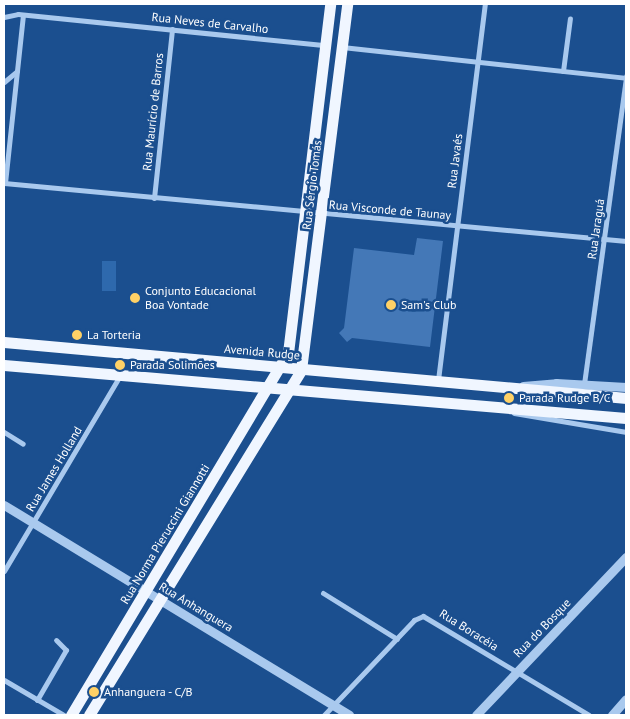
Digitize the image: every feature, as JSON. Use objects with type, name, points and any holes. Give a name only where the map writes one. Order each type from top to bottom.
[{"type":"main road","name":"Rua Sérgio Tomás","points":[[282,368],[292,333],[330,4]]},
{"type":"main road","name":"Rua Sérgio Tomás","points":[[301,370],[347,4]]},
{"type":"main road","name":"Avenida Rudge","points":[[4,342],[626,398]]},
{"type":"main road","points":[[4,365],[502,409],[626,418]]},
{"type":"main road","name":"Rua Norma Pieruccini Giannotti","points":[[71,715],[282,368]]},
{"type":"main road","points":[[89,715],[301,370]]},
{"type":"street","name":"Rua Javaés","points":[[438,380],[485,4]]},
{"type":"street","name":"Rua Neves de Carvalho","points":[[4,18],[23,15],[325,45]]},
{"type":"street","points":[[5,183],[23,15]]},
{"type":"street","points":[[563,71],[570,18]]},
{"type":"street","name":"Rua Maurício de Barros","points":[[154,198],[172,29]]},
{"type":"street","points":[[342,46],[626,77]]},
{"type":"street","points":[[4,82],[17,71]]},
{"type":"street","name":"Rua Jaraguá","points":[[584,384],[626,77]]},
{"type":"street","name":"Rua Visconde de Taunay","points":[[5,183],[626,241]]},
{"type":"street","name":"Rua James Holland","points":[[4,571],[120,376]]},
{"type":"street","name":"Avenida Rudge","points":[[518,388],[540,383],[626,387]]},
{"type":"street","points":[[502,409],[545,421],[626,432]]},
{"type":"street","points":[[4,442],[6,434],[23,444]]},
{"type":"street","name":"Rua Anhanguera","points":[[4,504],[349,715]]},
{"type":"street","name":"Rua do Bosque","points":[[476,715],[626,557]]},
{"type":"street","points":[[323,593],[397,639],[324,715]]},
{"type":"street","name":"Rua Boracéia","points":[[397,639],[414,620],[423,616],[434,620],[589,715]]},
{"type":"street","points":[[37,700],[66,650],[56,640]]},
{"type":"street","points":[[4,680],[64,715]]},
{"type":"street","points":[[612,715],[626,699]]},
{"type":"shaded area","points":[[102,261],[116,261],[116,291],[102,291]]},
{"type":"building","name":"Sam's Club","points":[[417,238],[443,241],[430,347],[352,338],[347,342],[339,333],[344,328],[354,248],[414,255]]},
{"type":"place","name":"Conjunto Educacional Boa Vontade","points":[[135,298]]},
{"type":"place","name":"Sam's Club","points":[[391,305]]},
{"type":"place","name":"La Torteria","points":[[77,335]]},
{"type":"place","name":"Parada Solimões","points":[[120,365]]},
{"type":"place","name":"Parada Rudge B/C","points":[[509,398]]},
{"type":"place","name":"Anhanguera - C/B","points":[[94,692]]}]
